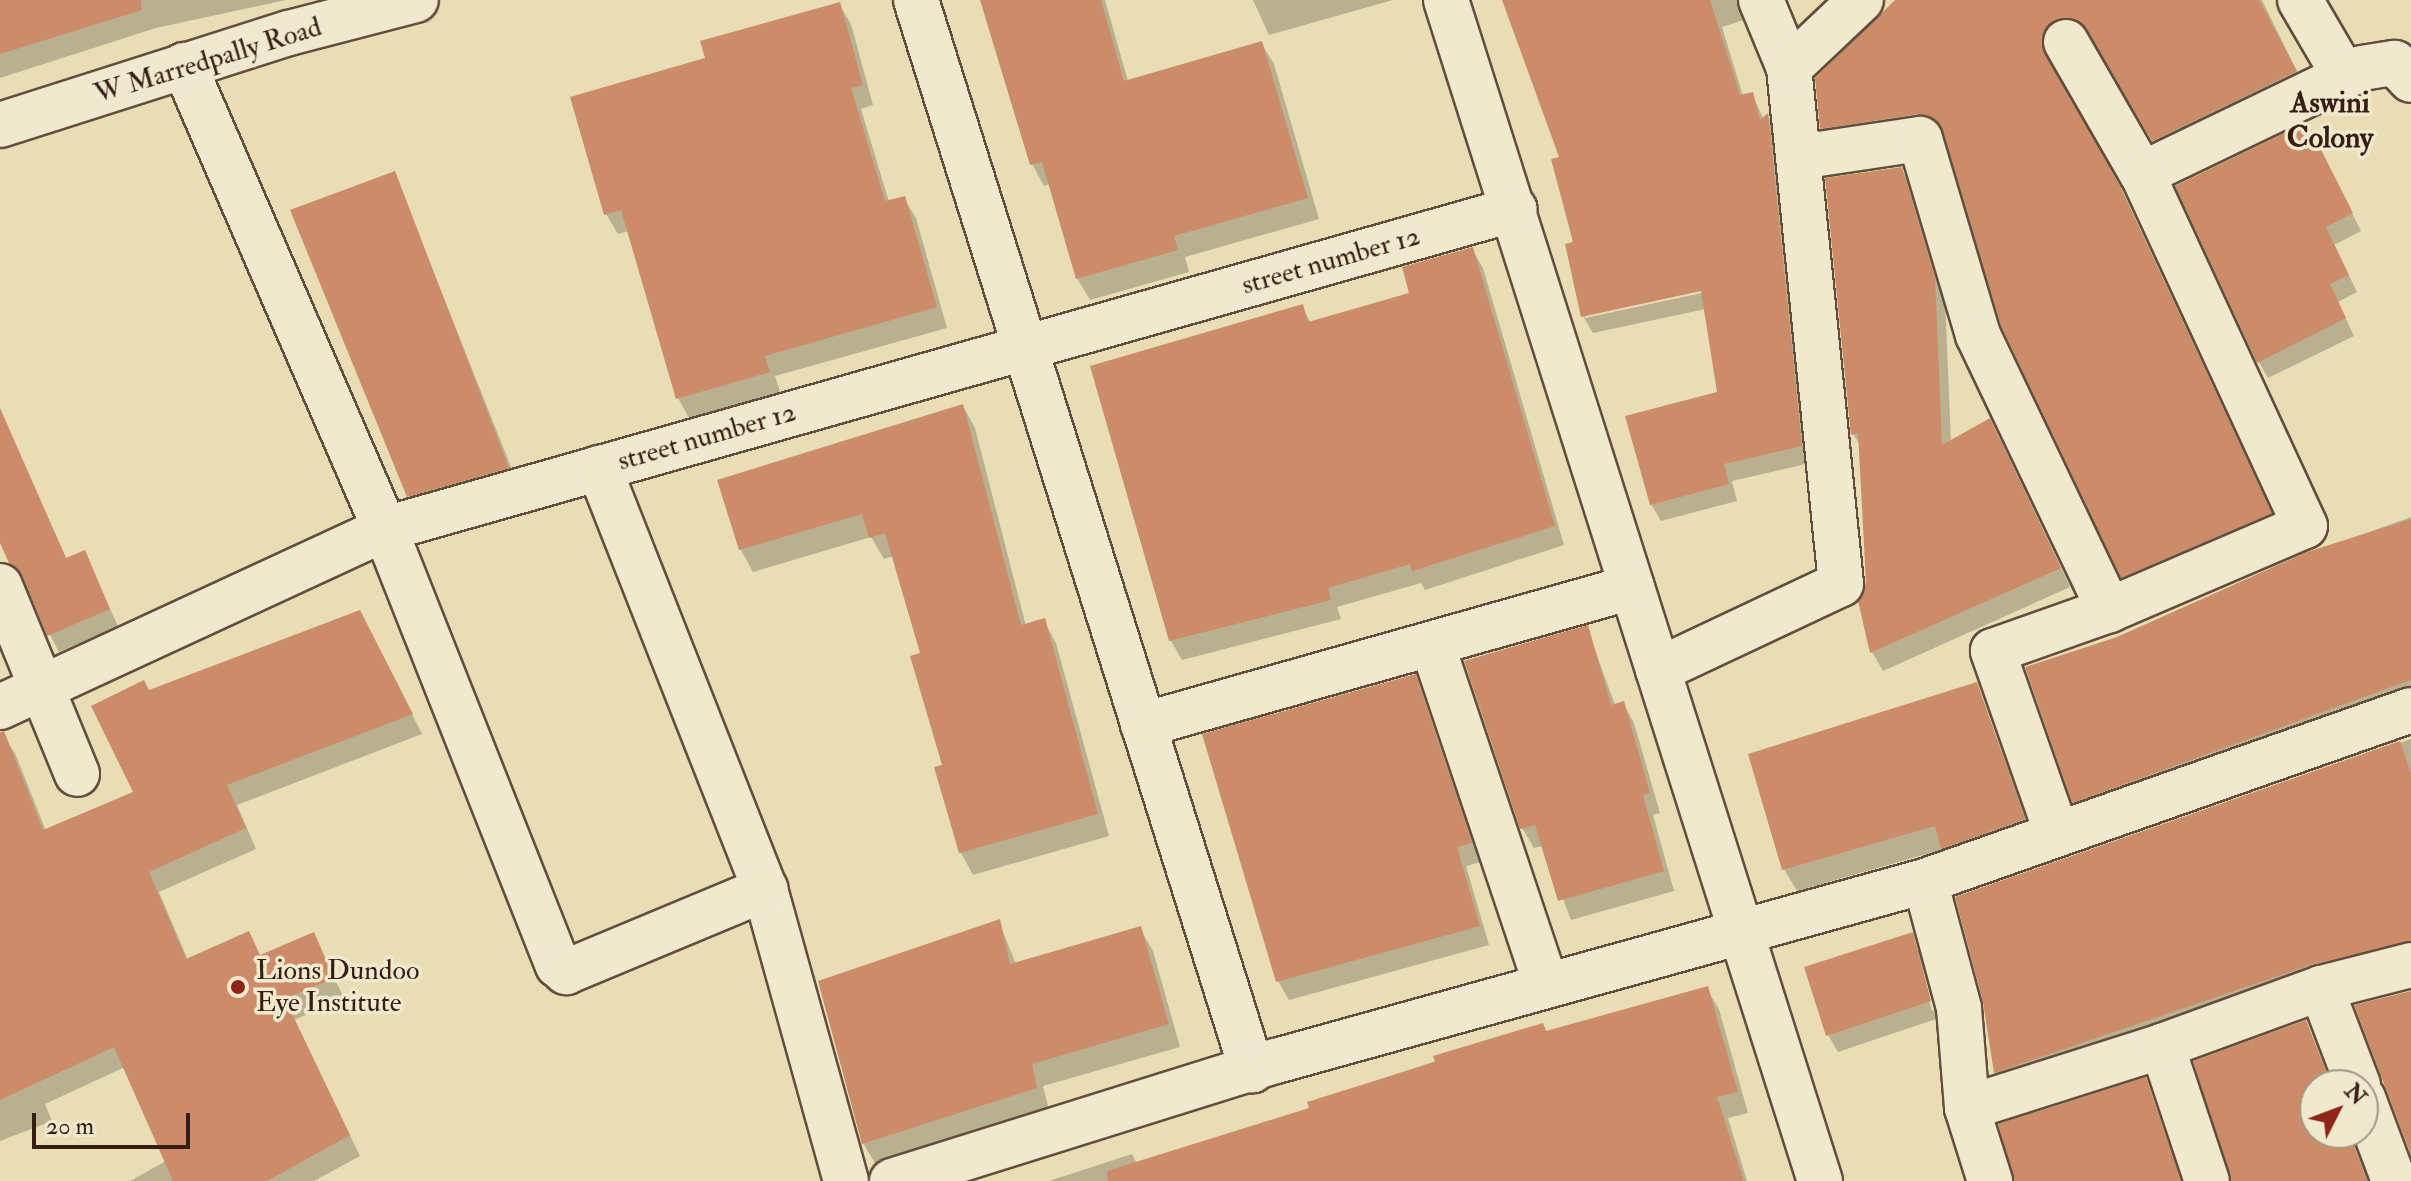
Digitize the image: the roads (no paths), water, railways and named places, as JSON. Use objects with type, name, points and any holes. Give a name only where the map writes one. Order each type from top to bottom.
[{"type":"street","name":"W Marredpally Road","points":[[0,125],[340,11],[416,0]]},
{"type":"street","points":[[916,0],[1252,1070]]},
{"type":"street","points":[[1446,0],[1515,209],[1820,1181]]},
{"type":"street","points":[[1658,670],[1841,584],[1789,68],[1761,0]]},
{"type":"street","points":[[1789,68],[1861,0]]},
{"type":"street","points":[[2300,0],[2345,77]]},
{"type":"street","points":[[2057,834],[1993,651],[2109,610],[2305,526],[2142,174],[2066,42]]},
{"type":"street","points":[[2142,174],[2345,77],[2395,63],[2411,80]]},
{"type":"street","points":[[184,65],[385,529],[558,965],[566,972],[765,889]]},
{"type":"street","points":[[1799,157],[1920,139],[1978,335],[2109,610]]},
{"type":"street","name":"street number 12","points":[[0,707],[385,529],[1515,209]]},
{"type":"street","points":[[599,468],[765,889],[835,1176]]},
{"type":"street","points":[[0,586],[77,774]]},
{"type":"street","points":[[1143,725],[1632,587]]},
{"type":"street","points":[[1432,644],[1546,984]]},
{"type":"street","points":[[892,1181],[1252,1070],[1546,984],[1925,881],[2410,714]]},
{"type":"street","points":[[1925,881],[1959,1008],[1967,1108],[1990,1181]]},
{"type":"street","points":[[1967,1108],[2162,1046],[2321,988],[2411,965]]},
{"type":"street","points":[[2321,988],[2352,1069]]},
{"type":"street","points":[[2162,1046],[2207,1181]]},
{"type":"street","points":[[2379,1141],[2394,1181]]},
{"type":"place","name":"Lions Dundoo Eye Institute","points":[[238,987]]},
{"type":"district","name":"Aswini Colony","points":[[2330,120]]}]
